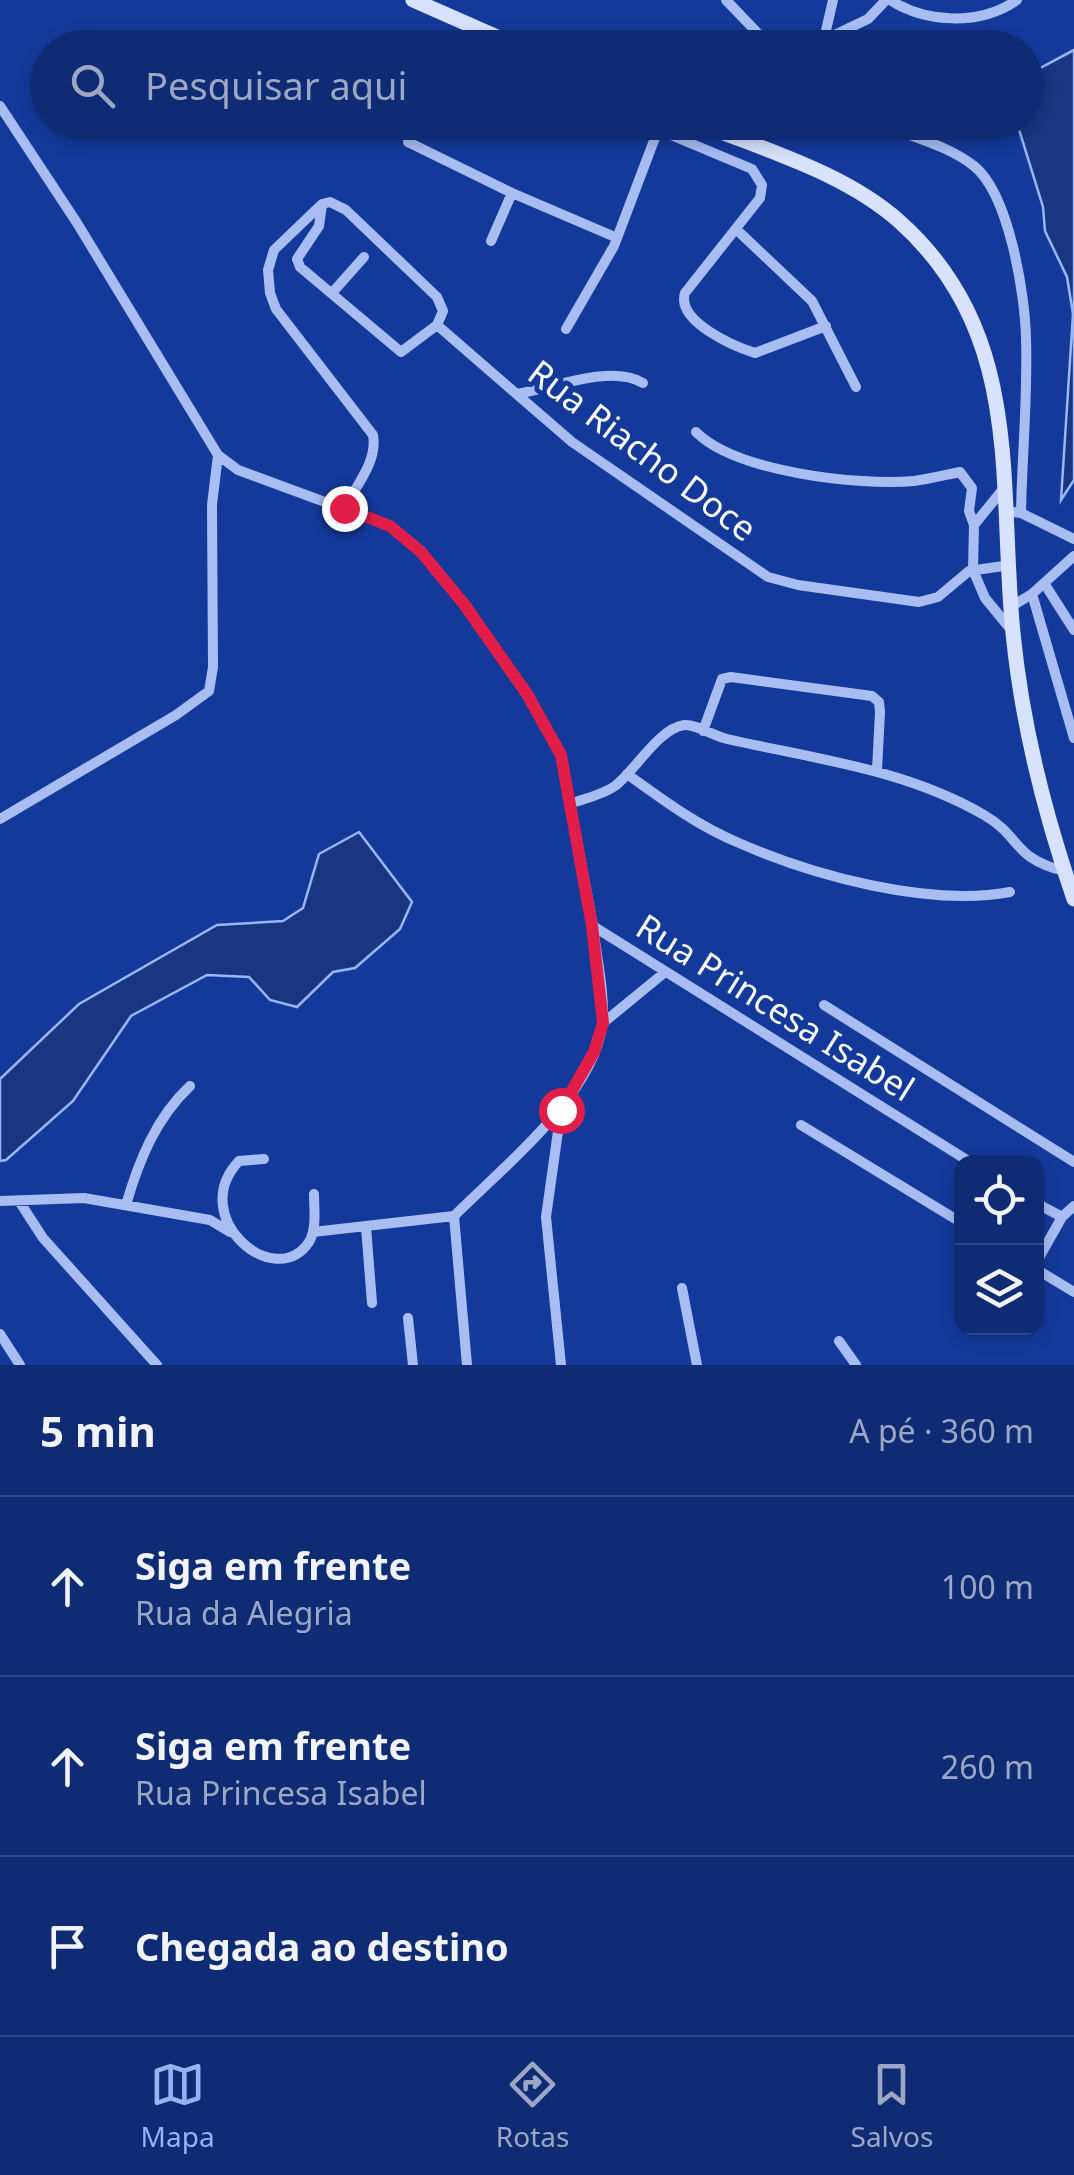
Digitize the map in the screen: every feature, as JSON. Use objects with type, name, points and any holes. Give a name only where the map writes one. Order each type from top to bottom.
[{"type":"main road","points":[[413,0],[481,30]]},
{"type":"main road","points":[[738,140],[858,192],[898,220],[933,255],[967,304],[982,337],[993,378],[1004,488],[1014,512],[1010,565],[1013,632],[1027,738],[1074,899]]},
{"type":"street","points":[[726,0],[755,30]]},
{"type":"street","points":[[826,30],[834,0]]},
{"type":"street","points":[[847,30],[888,0],[919,16],[950,18],[986,14],[1016,0]]},
{"type":"street","points":[[0,106],[68,209],[218,455],[212,505],[213,666],[209,691],[0,818]]},
{"type":"street","points":[[566,329],[603,268],[654,140]]},
{"type":"street","points":[[690,140],[738,163],[759,178],[762,190],[737,230],[685,293],[683,305],[687,314],[718,336],[756,353],[826,326]]},
{"type":"street","points":[[921,140],[974,166],[986,177],[999,203],[1012,250],[1026,332],[1014,512],[1074,539]]},
{"type":"street","points":[[408,142],[512,193],[616,237]]},
{"type":"street","points":[[491,241],[512,193]]},
{"type":"street","points":[[322,204],[319,226],[296,263],[401,352],[437,325],[442,317],[442,304],[346,210],[330,202],[322,204],[274,250],[268,278],[276,308],[373,435],[370,462],[344,508]]},
{"type":"street","points":[[737,230],[804,293],[826,326],[856,388]]},
{"type":"street","points":[[332,293],[364,257]]},
{"type":"street","name":"Rua Riacho Doce","points":[[437,325],[572,442],[776,581],[919,602],[938,597],[973,570],[1010,565]]},
{"type":"street","points":[[517,394],[610,374],[643,383]]},
{"type":"street","points":[[696,432],[710,444],[736,456],[800,474],[915,481],[960,472],[972,488],[969,511],[974,525],[973,570],[984,598],[1013,632]]},
{"type":"street","name":"Rua Princesa Isabel","points":[[218,455],[238,470],[390,526],[407,538],[464,604],[554,740],[572,802],[592,926],[959,1155]]},
{"type":"street","points":[[974,525],[1004,488]]},
{"type":"street","points":[[1012,606],[1032,594],[1074,556]]},
{"type":"street","points":[[1044,583],[1074,630]]},
{"type":"street","points":[[1032,594],[1074,738]]},
{"type":"street","points":[[703,731],[722,679],[730,677],[872,696],[879,702],[880,712],[878,770]]},
{"type":"street","points":[[572,802],[598,795],[627,774],[654,745],[686,725],[878,770],[987,816],[1027,858],[1064,870]]},
{"type":"street","points":[[627,774],[681,813],[738,843],[808,868],[944,897],[978,898],[1010,892]]},
{"type":"street","points":[[313,1232],[454,1216],[561,1110],[594,1052],[603,1023],[592,926]]},
{"type":"street","points":[[603,1023],[664,973]]},
{"type":"street","points":[[824,1005],[1074,1162]]},
{"type":"street","points":[[126,1205],[136,1167],[154,1132],[190,1086]]},
{"type":"street","points":[[561,1110],[546,1217],[561,1365]]},
{"type":"street","points":[[801,1125],[954,1218]]},
{"type":"street","points":[[231,1232],[222,1201],[228,1176],[239,1160],[264,1159]]},
{"type":"street","points":[[0,1201],[84,1198],[210,1220],[231,1232],[252,1252],[280,1257],[308,1243],[313,1232],[314,1194]]},
{"type":"street","points":[[19,1201],[43,1238],[157,1365]]},
{"type":"street","points":[[1044,1251],[1062,1217],[1074,1206]]},
{"type":"street","points":[[1044,1207],[1062,1217]]},
{"type":"street","points":[[454,1216],[467,1365]]},
{"type":"street","points":[[366,1227],[372,1303]]},
{"type":"street","points":[[1044,1271],[1074,1292]]},
{"type":"street","points":[[682,1288],[697,1365]]},
{"type":"street","points":[[408,1318],[414,1365]]},
{"type":"street","points":[[0,1334],[20,1365]]},
{"type":"street","points":[[839,1341],[856,1365]]},
{"type":"water","points":[[1074,50],[1074,480],[1061,500],[1073,314],[1067,277],[1045,231],[1043,207],[1022,140],[1044,140],[1044,66]]},
{"type":"water","points":[[359,832],[412,902],[400,929],[355,968],[333,972],[297,1007],[270,1000],[249,977],[207,975],[131,1016],[73,1101],[6,1160],[0,1161],[0,1079],[79,1004],[217,925],[283,921],[303,908],[319,854]]},
{"type":"route","points":[[344,508],[390,526],[421,552],[464,604],[527,694],[561,755],[592,926],[603,1023],[594,1052],[561,1110]]}]
